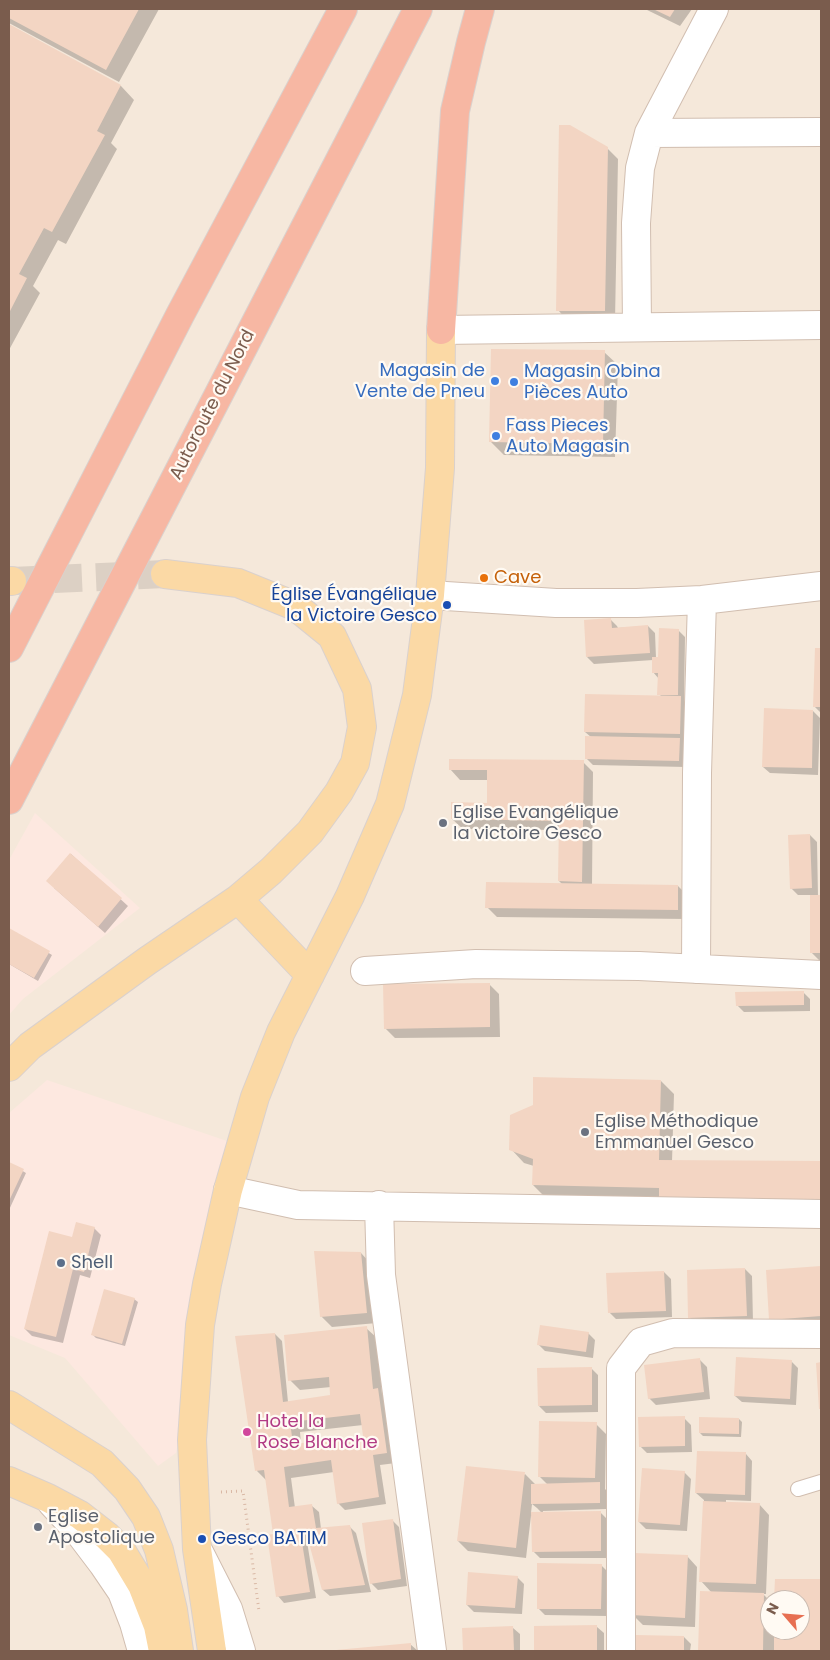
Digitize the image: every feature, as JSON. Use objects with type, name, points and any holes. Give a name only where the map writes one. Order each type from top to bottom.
[{"type":"highway","points":[[9,648],[180,315],[344,9]]},
{"type":"highway","name":"Autoroute du Nord","points":[[9,800],[418,9]]},
{"type":"highway","points":[[441,330],[455,111],[480,9]]},
{"type":"main road","points":[[212,1651],[197,1549],[192,1440],[200,1325],[207,1284],[228,1190],[258,1089],[281,1032],[350,896],[390,804],[417,695],[430,595],[440,468],[441,330]]},
{"type":"main road","points":[[9,1067],[30,1046],[147,961],[238,899],[271,870],[310,832],[339,792],[354,763],[362,728],[357,689],[332,636],[296,606],[238,583],[165,574]]},
{"type":"main road","points":[[238,899],[310,975]]},
{"type":"main road","points":[[9,1405],[102,1463],[127,1489],[146,1517],[159,1550],[173,1610],[178,1651]]},
{"type":"main road","points":[[9,1481],[48,1498],[80,1515],[107,1536],[121,1550],[142,1585],[158,1626],[163,1651]]},
{"type":"street","points":[[637,327],[636,223],[640,168],[649,133],[714,9]]},
{"type":"street","points":[[649,133],[821,132]]},
{"type":"street","points":[[441,330],[821,325]]},
{"type":"street","points":[[430,595],[556,603],[637,603],[702,600],[821,586]]},
{"type":"street","points":[[696,969],[697,773],[702,600]]},
{"type":"street","points":[[365,971],[476,964],[638,966],[821,975]]},
{"type":"street","points":[[228,1190],[298,1205],[821,1214]]},
{"type":"street","points":[[379,1205],[382,1275],[432,1651]]},
{"type":"street","points":[[621,1651],[621,1368],[641,1342],[673,1333],[821,1334]]},
{"type":"street","points":[[48,1498],[78,1531],[122,1592],[142,1651]]},
{"type":"street","points":[[197,1549],[228,1609],[241,1651]]},
{"type":"lane","points":[[798,1489],[821,1482]]},
{"type":"path","points":[[193,1494],[244,1491],[260,1618]]},
{"type":"shaded area","points":[[9,9],[821,9],[821,1651],[9,1651]]},
{"type":"shaded area","points":[[35,813],[140,908],[23,999],[9,1015],[9,860]]},
{"type":"shaded area","points":[[47,1080],[227,1141],[210,1218],[182,1425],[176,1453],[158,1466],[65,1358],[9,1335],[9,1113]]},
{"type":"building","points":[[9,9],[139,9],[106,70],[9,18]]},
{"type":"building","points":[[653,9],[675,9],[670,17]]},
{"type":"building","points":[[9,24],[121,85],[97,131],[105,135],[52,232],[44,228],[19,274],[27,278],[9,313]]},
{"type":"building","points":[[559,125],[570,125],[608,147],[605,311],[556,311]]},
{"type":"building","points":[[491,349],[605,350],[603,444],[489,442]]},
{"type":"building","points":[[611,618],[612,628],[648,625],[650,653],[586,657],[584,620]]},
{"type":"building","points":[[659,628],[679,629],[678,695],[657,695],[658,673],[652,673],[652,657],[658,657]]},
{"type":"building","points":[[815,648],[821,648],[821,707],[813,707]]},
{"type":"building","points":[[585,694],[681,696],[680,734],[584,732]]},
{"type":"building","points":[[764,708],[813,710],[812,768],[762,767]]},
{"type":"building","points":[[585,736],[680,738],[679,761],[585,759]]},
{"type":"building","points":[[449,759],[584,760],[582,882],[558,881],[559,821],[451,819],[451,802],[487,803],[487,770],[449,770]]},
{"type":"building","points":[[810,834],[812,888],[790,889],[788,835]]},
{"type":"building","points":[[70,853],[122,898],[98,927],[46,881]]},
{"type":"building","points":[[486,882],[678,885],[678,910],[485,908]]},
{"type":"building","points":[[810,895],[821,895],[821,953],[810,953]]},
{"type":"building","points":[[9,928],[50,951],[34,978],[9,964]]},
{"type":"building","points":[[490,983],[490,1027],[384,1029],[383,984]]},
{"type":"building","points":[[804,991],[804,1005],[736,1006],[735,992]]},
{"type":"building","name":"Eglise Méthodique Emmanuel Gesco","points":[[533,1077],[661,1080],[659,1160],[821,1161],[821,1200],[659,1199],[659,1188],[532,1185],[533,1159],[509,1150],[510,1115],[533,1105]]},
{"type":"building","points":[[9,1162],[24,1169],[9,1201]]},
{"type":"building","points":[[76,1222],[95,1227],[84,1272],[73,1269],[56,1337],[24,1329],[49,1231],[72,1237]]},
{"type":"building","points":[[314,1251],[361,1252],[367,1313],[320,1317]]},
{"type":"building","points":[[821,1266],[821,1316],[769,1320],[766,1270]]},
{"type":"building","points":[[745,1268],[747,1316],[688,1318],[687,1270]]},
{"type":"building","points":[[664,1271],[666,1311],[608,1313],[606,1273]]},
{"type":"building","points":[[104,1289],[135,1298],[122,1344],[91,1335]]},
{"type":"building","points":[[540,1325],[589,1332],[586,1352],[537,1345]]},
{"type":"building","points":[[367,1326],[373,1389],[378,1388],[387,1453],[373,1455],[379,1497],[337,1504],[331,1460],[284,1467],[289,1507],[312,1504],[316,1528],[350,1525],[365,1585],[322,1590],[305,1529],[300,1530],[310,1592],[276,1597],[267,1535],[273,1534],[264,1470],[255,1471],[235,1336],[275,1333],[283,1402],[330,1395],[329,1377],[288,1381],[284,1335]],"holes":[[[360,1414],[363,1436],[293,1444],[290,1422]]]},
{"type":"building","points":[[736,1357],[792,1360],[790,1399],[734,1396]]},
{"type":"building","points":[[700,1358],[704,1392],[648,1399],[644,1365]]},
{"type":"building","points":[[821,1362],[821,1409],[819,1409],[816,1363]]},
{"type":"building","points":[[592,1367],[592,1405],[538,1406],[537,1368]]},
{"type":"building","points":[[685,1416],[685,1446],[639,1447],[638,1417]]},
{"type":"building","points":[[699,1417],[739,1418],[739,1434],[699,1433]]},
{"type":"building","points":[[539,1421],[597,1422],[595,1478],[538,1477]]},
{"type":"building","points":[[697,1451],[746,1452],[745,1495],[695,1493]]},
{"type":"building","points":[[466,1466],[525,1472],[516,1548],[457,1541]]},
{"type":"building","points":[[642,1468],[685,1471],[680,1525],[638,1522]]},
{"type":"building","points":[[600,1482],[600,1503],[531,1504],[531,1484]]},
{"type":"building","points":[[703,1501],[760,1503],[756,1584],[699,1582]]},
{"type":"building","points":[[601,1511],[601,1551],[532,1552],[531,1512]]},
{"type":"building","points":[[393,1519],[401,1579],[370,1584],[362,1523]]},
{"type":"building","points":[[634,1553],[688,1555],[685,1618],[631,1615]]},
{"type":"building","points":[[537,1563],[602,1564],[601,1609],[537,1609]]},
{"type":"building","points":[[468,1572],[518,1576],[515,1608],[466,1605]]},
{"type":"building","points":[[775,1579],[821,1579],[821,1651],[774,1651],[774,1640],[810,1640],[810,1590],[774,1590]]},
{"type":"building","points":[[700,1591],[760,1593],[760,1640],[763,1640],[763,1651],[698,1651]]},
{"type":"building","points":[[597,1625],[597,1651],[534,1651],[534,1626]]},
{"type":"building","points":[[513,1626],[514,1651],[463,1651],[462,1628]]},
{"type":"building","points":[[636,1635],[684,1636],[684,1651],[636,1651]]},
{"type":"building","points":[[411,1643],[411,1651],[336,1651],[336,1650]]},
{"type":"tunnel","points":[[12,581],[165,574]]},
{"type":"place","name":"Magasin de Vente de Pneu","points":[[495,381]]},
{"type":"place","name":"Magasin Obina Pièces Auto","points":[[514,382]]},
{"type":"place","name":"Fass Pieces Auto Magasin","points":[[496,436]]},
{"type":"place","name":"Cave","points":[[484,578]]},
{"type":"place","name":"Église Évangélique la Victoire Gesco","points":[[447,605]]},
{"type":"place","name":"Eglise Evangélique la victoire Gesco","points":[[443,823]]},
{"type":"place","name":"Eglise Méthodique Emmanuel Gesco","points":[[585,1132]]},
{"type":"place","name":"Shell","points":[[61,1263]]},
{"type":"place","name":"Hotel la Rose Blanche","points":[[247,1432]]},
{"type":"place","name":"Eglise Apostolique","points":[[38,1527]]},
{"type":"place","name":"Gesco BATIM","points":[[202,1539]]}]
